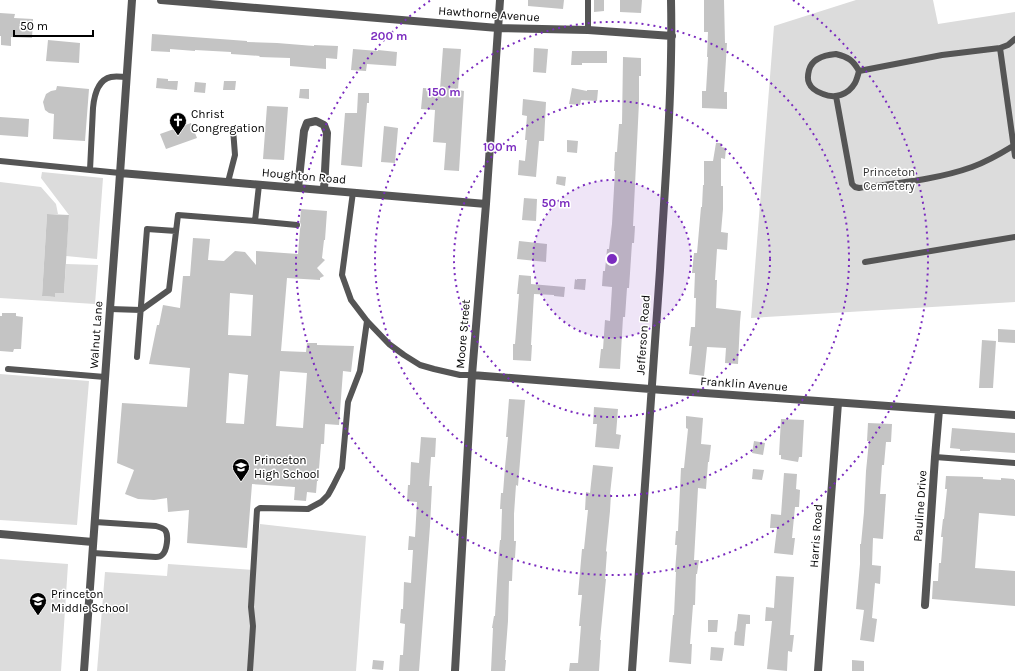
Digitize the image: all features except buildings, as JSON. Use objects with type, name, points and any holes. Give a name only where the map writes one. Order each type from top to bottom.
[{"type":"street","name":"Walnut Lane","points":[[84,671],[132,0]]},
{"type":"street","name":"Hawthorne Avenue","points":[[161,0],[498,28],[588,30],[672,36]]},
{"type":"street","name":"Moore Street","points":[[455,671],[472,375],[486,204],[500,0]]},
{"type":"street","name":"Jefferson Road","points":[[632,671],[652,390],[670,101],[672,36],[671,0]]},
{"type":"street","points":[[298,188],[304,131],[308,123],[316,121],[324,125],[327,133],[324,190]]},
{"type":"street","name":"Houghton Road","points":[[120,173],[486,204]]},
{"type":"street","name":"Franklin Avenue","points":[[472,375],[652,390],[1015,415]]},
{"type":"street","name":"Harris Road","points":[[818,671],[838,403]]},
{"type":"street","name":"Pauline Drive","points":[[925,605],[939,410]]},
{"type":"street","points":[[0,534],[94,542]]},
{"type":"lane","points":[[588,0],[588,30]]},
{"type":"lane","points":[[859,71],[942,55],[1000,48],[1008,45],[1015,39]]},
{"type":"lane","points":[[1000,48],[1015,156]]},
{"type":"lane","points":[[836,54],[846,57],[855,63],[859,71],[856,82],[850,89],[844,94],[836,96],[819,92],[808,82],[807,75],[810,66],[813,62],[826,55],[836,54]]},
{"type":"lane","points":[[90,170],[93,108],[96,90],[107,78],[112,76],[127,77]]},
{"type":"lane","points":[[836,96],[852,184],[855,187],[859,188],[927,178],[962,171],[974,167],[1014,147]]},
{"type":"lane","points":[[228,182],[235,155],[233,129]]},
{"type":"lane","points":[[0,161],[120,173]]},
{"type":"lane","points":[[255,221],[258,185]]},
{"type":"lane","points":[[353,192],[342,275],[351,300],[367,321],[389,344],[420,365],[460,375],[472,375]]},
{"type":"lane","points":[[110,309],[141,310],[169,290],[178,215],[297,225]]},
{"type":"lane","points":[[136,358],[147,229],[176,231]]},
{"type":"lane","points":[[865,262],[1015,237]]},
{"type":"lane","points":[[250,671],[253,626],[251,607],[257,510],[260,508],[308,509],[321,502],[328,495],[342,468],[348,402],[360,371],[367,321]]},
{"type":"lane","points":[[8,369],[105,377]]},
{"type":"lane","points":[[935,457],[1015,463]]},
{"type":"lane","points":[[93,552],[156,557],[162,556],[165,551],[167,535],[165,530],[156,526],[95,522]]},
{"type":"green space","name":"Princeton Cemetery","points":[[856,0],[933,0],[938,24],[1015,12],[1015,302],[751,318],[774,26]]},
{"type":"green space","points":[[42,172],[103,178],[97,259],[66,256],[69,215],[41,178]]},
{"type":"green space","points":[[0,182],[41,187],[56,204],[58,214],[47,214],[42,296],[54,297],[55,293],[64,293],[66,264],[98,265],[95,304],[0,298]]},
{"type":"green space","points":[[0,374],[89,381],[77,525],[0,520]]},
{"type":"green space","points":[[260,524],[366,536],[356,671],[97,671],[105,572],[167,576],[168,564],[254,570]]},
{"type":"green space","name":"Princeton Middle School","points":[[0,559],[68,564],[61,671],[0,671]]},
{"type":"place","name":"Christ Congregation","points":[[178,136]]},
{"type":"place","name":"Princeton High School","points":[[241,482]]},
{"type":"place","name":"Princeton Middle School","points":[[38,616]]}]
